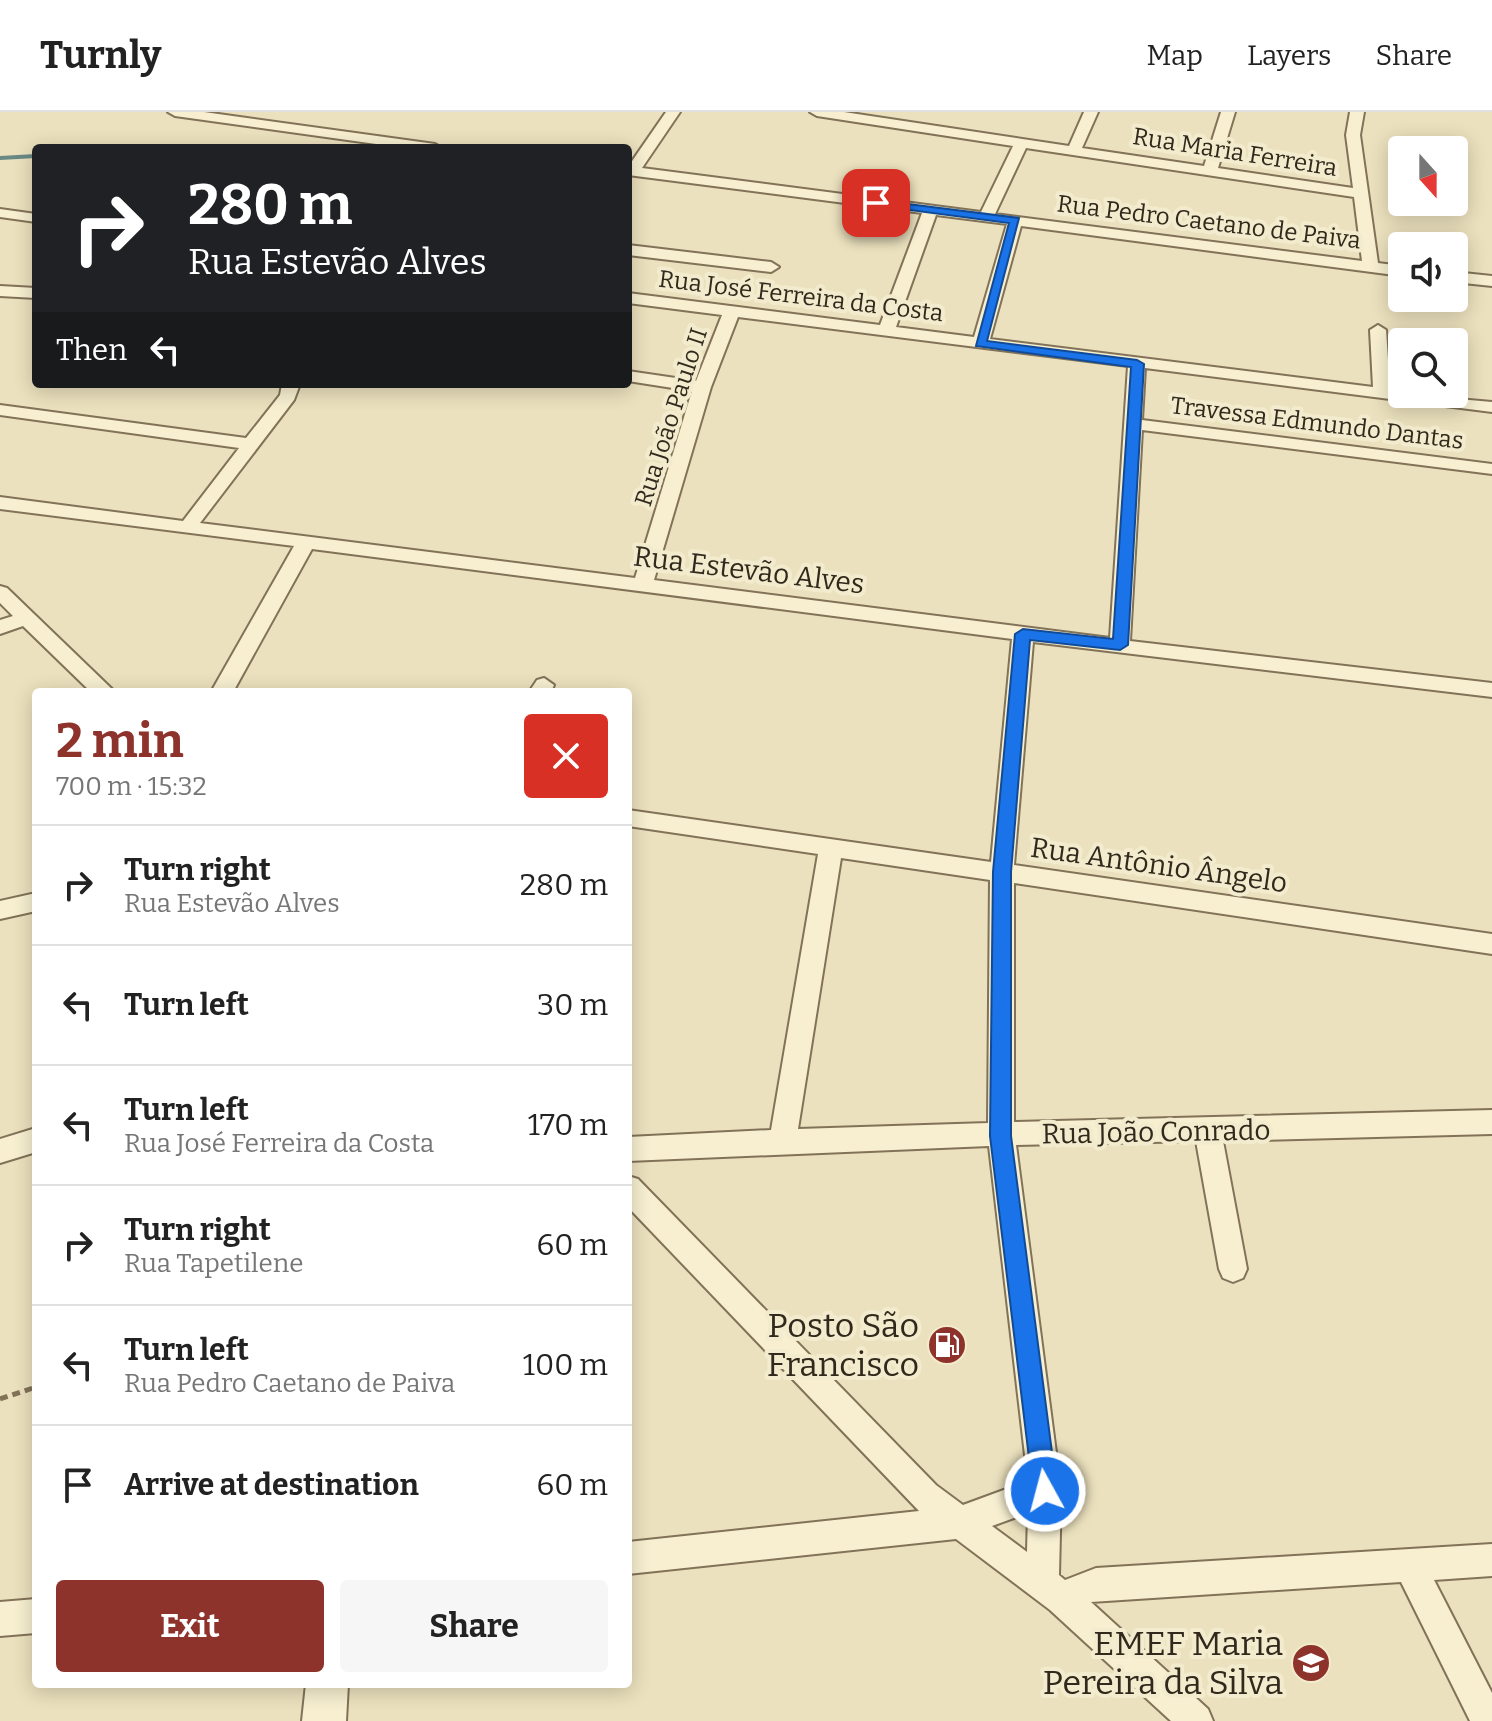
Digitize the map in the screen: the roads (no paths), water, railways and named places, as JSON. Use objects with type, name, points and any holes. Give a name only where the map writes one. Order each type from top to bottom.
[{"type":"street","points":[[175,112],[404,144]]},
{"type":"street","points":[[297,131],[317,112]]},
{"type":"street","points":[[632,169],[673,112]]},
{"type":"street","name":"Rua Maria Ferreira","points":[[817,112],[1075,148],[1362,194]]},
{"type":"street","points":[[944,131],[955,112]]},
{"type":"street","points":[[1075,148],[1091,112]]},
{"type":"street","points":[[1210,171],[1228,112]]},
{"type":"street","points":[[1357,112],[1353,135],[1371,267]]},
{"type":"street","points":[[308,144],[320,133]]},
{"type":"street","points":[[986,218],[1022,141]]},
{"type":"street","name":"Rua Pedro Caetano de Paiva","points":[[632,172],[1388,269]]},
{"type":"street","points":[[886,331],[931,210]]},
{"type":"street","points":[[0,213],[32,217]]},
{"type":"street","points":[[980,344],[1015,221]]},
{"type":"street","points":[[632,250],[771,267]]},
{"type":"street","points":[[1468,278],[1492,281]]},
{"type":"street","points":[[3,294],[32,293]]},
{"type":"street","name":"Rua José Ferreira da Costa","points":[[632,298],[1492,407]]},
{"type":"street","name":"Rua João Paulo II","points":[[643,584],[702,387],[732,311]]},
{"type":"street","points":[[1378,330],[1382,393]]},
{"type":"street","points":[[1120,645],[1136,424],[1137,364]]},
{"type":"street","points":[[632,377],[702,387]]},
{"type":"street","points":[[189,525],[248,444],[288,396],[290,388]]},
{"type":"street","points":[[0,410],[248,444]]},
{"type":"street","name":"Travessa Edmundo Dantas","points":[[1136,424],[1492,469]]},
{"type":"street","name":"Rua Estevão Alves","points":[[0,503],[1023,634],[1492,690]]},
{"type":"street","points":[[224,688],[307,540]]},
{"type":"street","points":[[0,592],[100,688]]},
{"type":"street","points":[[0,627],[26,618]]},
{"type":"street","points":[[1023,634],[1002,872],[1001,1136],[1045,1491],[1052,1590]]},
{"type":"street","name":"Rua Antônio Ângelo","points":[[632,819],[1492,944]]},
{"type":"street","points":[[783,1139],[831,848]]},
{"type":"street","points":[[0,910],[32,903]]},
{"type":"street","name":"Rua João Conrado","points":[[632,1149],[783,1139],[1208,1132],[1492,1122]]},
{"type":"street","points":[[1208,1132],[1233,1269]]},
{"type":"street","points":[[0,1151],[32,1141]]},
{"type":"street","points":[[632,1194],[898,1471],[958,1523],[1052,1590],[1196,1721]]},
{"type":"street","points":[[632,1558],[958,1523],[1045,1491]]},
{"type":"street","points":[[1052,1590],[1096,1584],[1492,1560]]},
{"type":"street","points":[[1410,1566],[1488,1721]]},
{"type":"street","points":[[0,1619],[32,1616]]},
{"type":"street","points":[[324,1721],[327,1688]]},
{"type":"waterway","points":[[0,158],[32,156]]},
{"type":"place","name":"Posto São Francisco","points":[[947,1345]]},
{"type":"place","name":"EMEF Maria Pereira da Silva","points":[[1311,1663]]}]
